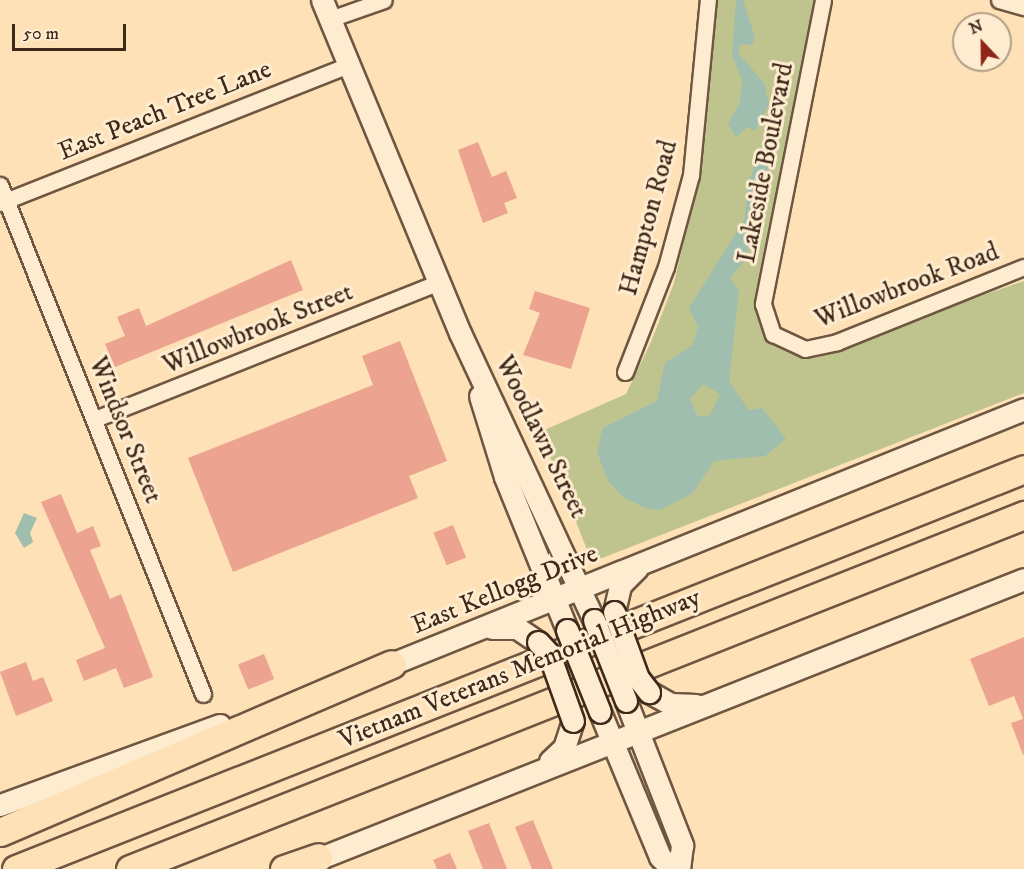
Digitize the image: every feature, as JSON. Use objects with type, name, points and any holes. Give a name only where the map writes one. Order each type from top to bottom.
[{"type":"highway","name":"Vietnam Veterans Memorial Highway","points":[[16,869],[1024,469]]},
{"type":"highway","name":"Vietnam Veterans Memorial Highway","points":[[130,869],[1024,515]]},
{"type":"highway","points":[[0,832],[392,664]]},
{"type":"highway","points":[[284,869],[306,863]]},
{"type":"main road","name":"Woodlawn Street","points":[[326,10],[460,333],[582,588],[682,846],[679,869]]},
{"type":"main road","name":"Woodlawn Street","points":[[460,333],[505,477],[610,740],[660,857],[673,869]]},
{"type":"main road","name":"East Kellogg Drive","points":[[0,806],[392,664],[1024,409]]},
{"type":"main road","points":[[639,565],[620,585],[614,612],[638,678],[649,692],[671,704],[701,705]]},
{"type":"main road","points":[[306,863],[610,740],[1024,579]]},
{"type":"main road","points":[[483,628],[517,628],[538,642],[549,654],[573,721],[564,748],[545,766]]},
{"type":"street","points":[[326,10],[384,0]]},
{"type":"street","name":"Hampton Road","points":[[625,372],[666,267],[691,175],[708,0]]},
{"type":"street","name":"Lakeside Boulevard","points":[[773,334],[763,304],[823,0]]},
{"type":"street","points":[[999,0],[1024,7]]},
{"type":"street","name":"East Peach Tree Lane","points":[[3,201],[348,65]]},
{"type":"street","name":"Windsor Street","points":[[0,185],[3,201],[95,419],[203,694]]},
{"type":"street","name":"Willowbrook Road","points":[[773,334],[805,349],[837,342],[1024,267]]},
{"type":"street","name":"Willowbrook Street","points":[[95,419],[439,282]]},
{"type":"green space","points":[[713,0],[814,0],[757,301],[757,317],[773,343],[804,357],[1024,281],[1024,393],[592,562],[540,432],[626,394],[651,342],[674,283],[690,214]]},
{"type":"shaded area","points":[[736,0],[743,0],[755,38],[752,45],[740,44],[738,53],[764,83],[769,104],[755,131],[748,127],[736,137],[728,124],[740,102],[742,80],[732,56]]},
{"type":"shaded area","points":[[763,142],[769,156],[765,193],[754,214],[747,258],[730,278],[739,291],[729,382],[749,410],[762,408],[786,439],[765,456],[714,461],[693,493],[660,510],[646,508],[624,498],[608,481],[597,452],[603,428],[657,401],[665,363],[693,345],[698,327],[689,308],[745,219],[747,186]],"holes":[[[703,384],[720,394],[710,415],[698,417],[690,399]]]},
{"type":"shaded area","points":[[24,513],[37,518],[30,533],[33,542],[24,548],[15,533]]},
{"type":"building","points":[[478,142],[492,177],[506,171],[517,198],[504,203],[508,213],[483,223],[458,150]]},
{"type":"building","points":[[291,260],[303,290],[115,367],[105,344],[125,336],[117,317],[139,308],[146,326]]},
{"type":"building","points":[[535,291],[590,308],[571,369],[523,355],[540,313],[529,309]]},
{"type":"building","points":[[400,341],[447,461],[409,476],[418,498],[233,572],[188,458],[373,385],[362,356]]},
{"type":"building","points":[[61,494],[77,533],[93,526],[101,546],[90,550],[110,599],[121,594],[153,677],[124,688],[116,668],[84,681],[76,660],[105,648],[41,502]]},
{"type":"building","points":[[453,525],[466,557],[447,565],[434,533]]},
{"type":"building","points":[[1024,637],[1023,755],[1011,723],[1023,719],[1014,696],[989,706],[970,659]]},
{"type":"building","points":[[264,654],[274,679],[248,690],[238,664]]},
{"type":"building","points":[[26,662],[33,681],[43,677],[53,701],[16,716],[0,672]]},
{"type":"building","points":[[533,820],[553,869],[532,869],[515,827]]},
{"type":"building","points":[[489,823],[507,869],[483,869],[468,831]]},
{"type":"building","points":[[450,853],[457,869],[437,869],[433,860]]}]
